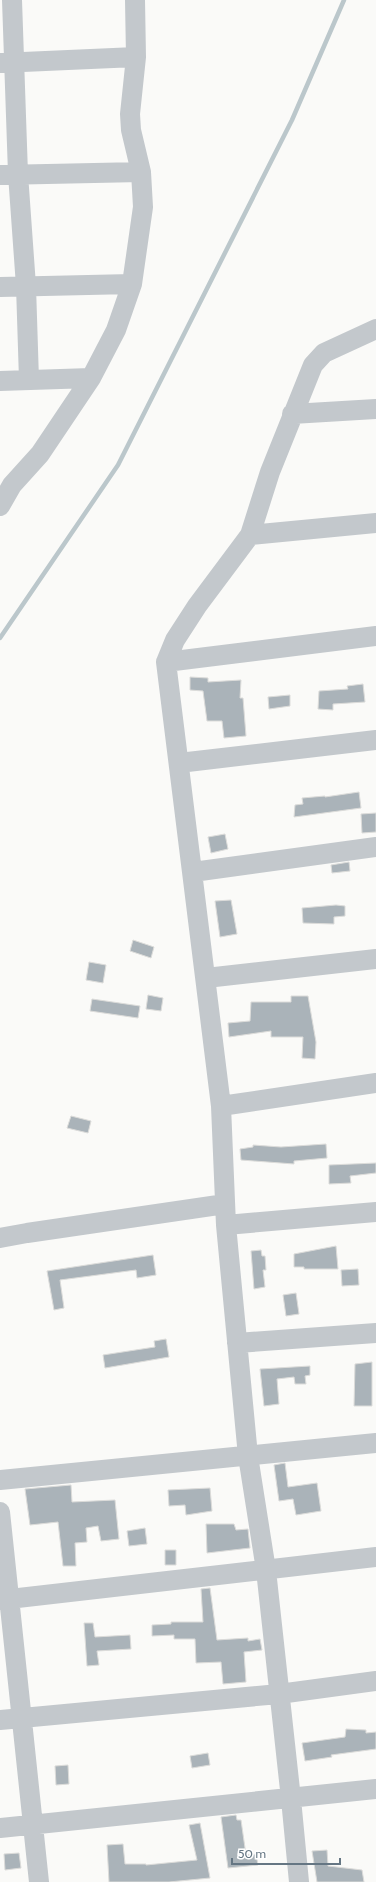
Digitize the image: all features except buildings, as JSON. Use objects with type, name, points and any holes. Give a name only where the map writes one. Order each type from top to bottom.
[{"type":"street","points":[[12,0],[7,63],[9,174],[26,286],[29,380]]},
{"type":"street","points":[[0,506],[6,485],[40,454],[91,378],[116,330],[132,284],[143,207],[141,172],[131,130],[130,114],[136,57],[135,0]]},
{"type":"street","points":[[7,63],[136,57]]},
{"type":"street","points":[[9,174],[141,172]]},
{"type":"street","points":[[0,287],[132,284]]},
{"type":"street","points":[[299,1882],[266,1570],[248,1456],[226,1225],[221,1106],[166,662],[175,640],[193,612],[250,535],[270,472],[292,414],[313,365],[324,354],[376,329]]},
{"type":"street","points":[[0,381],[91,378]]},
{"type":"street","points":[[292,414],[376,409]]},
{"type":"street","points":[[250,535],[376,523]]},
{"type":"street","points":[[166,662],[376,636]]},
{"type":"street","points":[[179,762],[376,740]]},
{"type":"street","points":[[193,872],[376,847]]},
{"type":"street","points":[[206,978],[376,959]]},
{"type":"street","points":[[221,1106],[376,1083]]},
{"type":"street","points":[[0,1238],[27,1232],[225,1204]]},
{"type":"street","points":[[226,1225],[376,1212]]},
{"type":"street","points":[[237,1343],[376,1333]]},
{"type":"street","points":[[0,1480],[376,1443]]},
{"type":"street","points":[[0,1512],[5,1599],[22,1718],[39,1882]]},
{"type":"street","points":[[5,1599],[376,1557]]},
{"type":"street","points":[[0,1720],[279,1694],[376,1681]]},
{"type":"street","points":[[0,1828],[376,1789]]},
{"type":"waterway","points":[[0,638],[118,465],[292,120],[344,0]]}]
